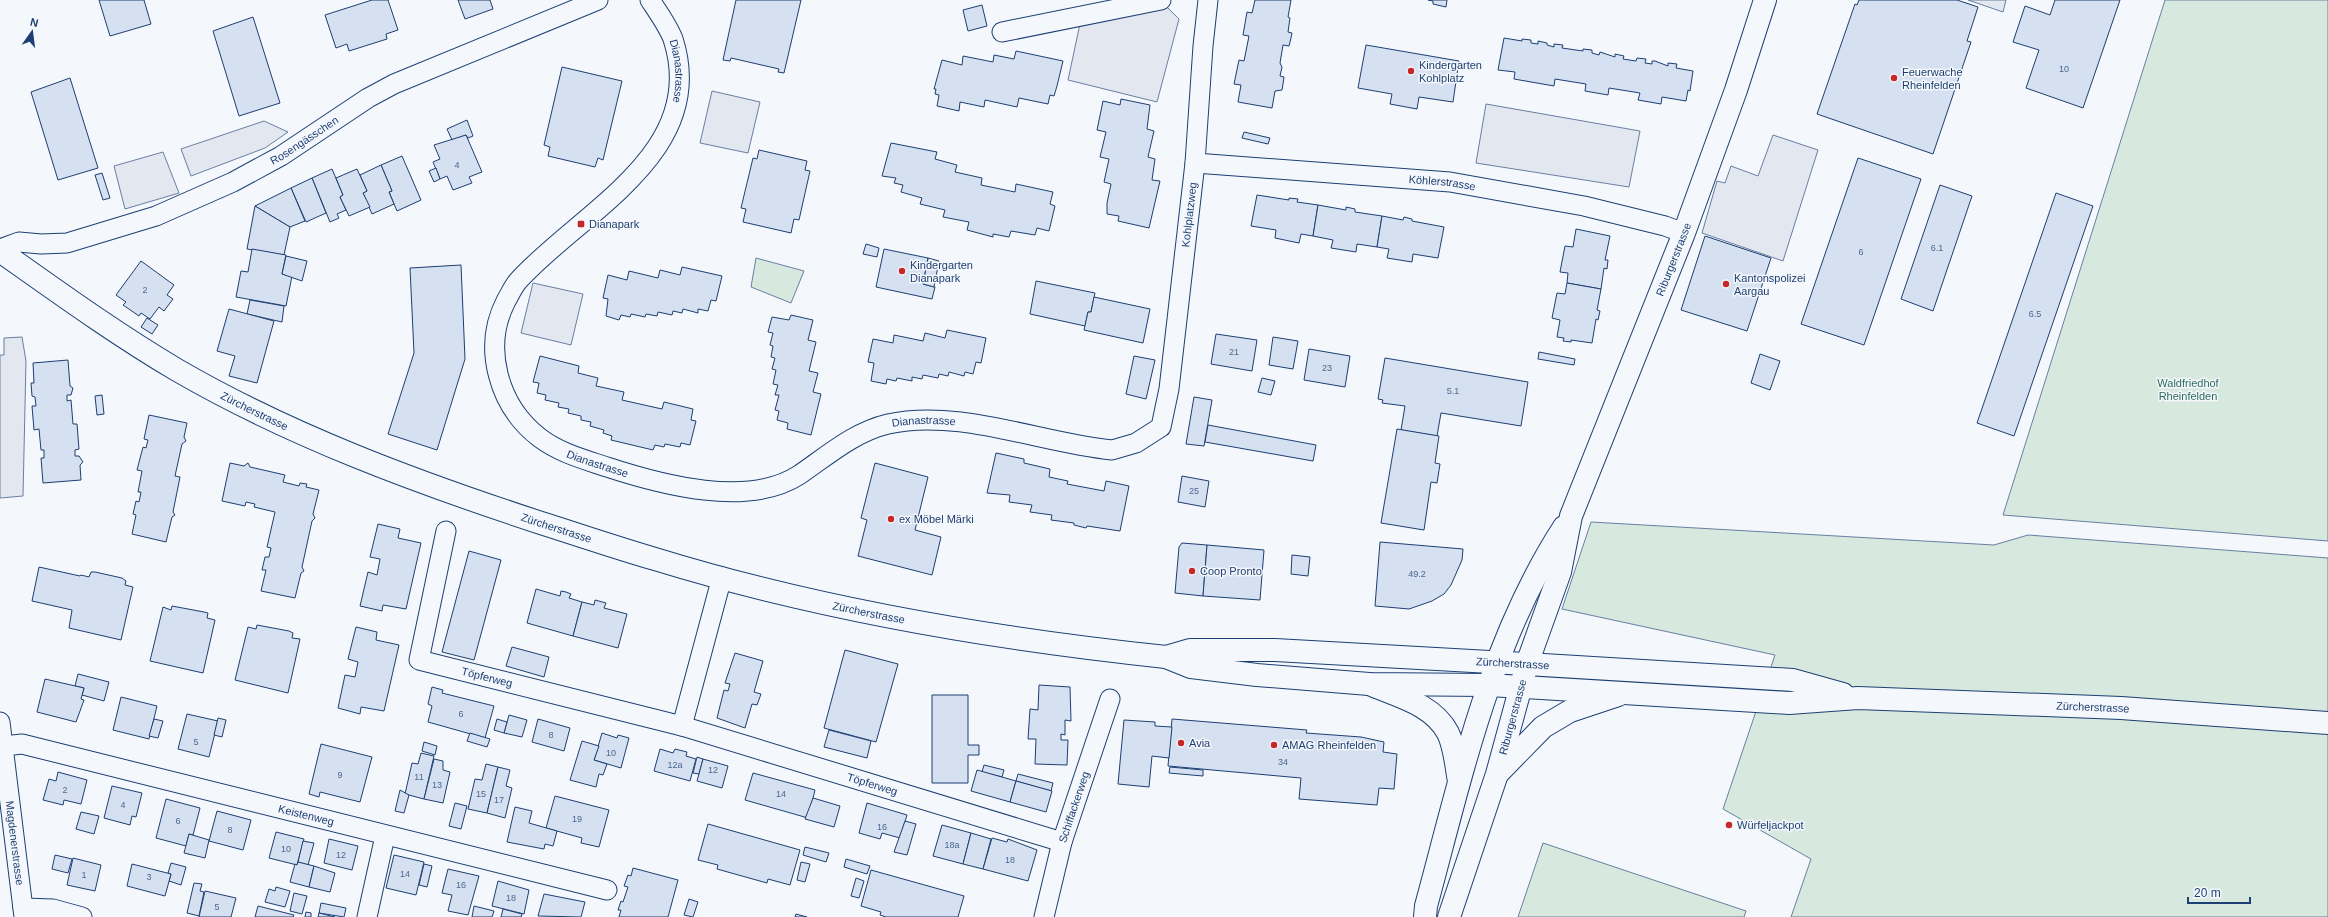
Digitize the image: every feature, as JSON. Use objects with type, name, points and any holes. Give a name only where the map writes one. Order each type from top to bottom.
[{"type":"main road","name":"Riburgerstrasse","points":[[1449,917],[1497,774],[1527,664],[1560,572],[1571,516],[1684,233],[1736,90],[1765,0]]},
{"type":"main road","name":"Zürcherstrasse","points":[[0,250],[106,325],[179,370],[280,423],[352,455],[468,500],[657,560],[816,601],[902,619],[988,634],[1166,657],[1198,668],[1257,675],[1369,684],[1489,685],[1618,694],[1789,703],[1858,698],[2121,708],[2328,723]]},
{"type":"main road","name":"Riburgerstrasse","points":[[1425,917],[1426,906],[1459,784],[1497,662],[1508,633],[1540,564],[1571,516]]},
{"type":"main road","name":"Zürcherstrasse","points":[[1166,657],[1190,650],[1275,650],[1497,662],[1793,680],[1858,698]]},
{"type":"main road","name":"Riburgerstrasse","points":[[1369,684],[1424,707],[1438,718],[1448,734],[1459,784]]},
{"type":"main road","points":[[1497,774],[1543,727],[1570,711],[1618,694]]},
{"type":"street","name":"Rosengässchen","points":[[0,250],[19,242],[41,244],[67,243],[156,216],[233,182],[281,156],[368,98],[394,84],[598,0]]},
{"type":"street","name":"Dianastrasse","points":[[650,0],[672,38],[681,77],[674,113],[656,148],[642,169],[534,264],[515,284],[500,313],[494,339],[495,363],[501,387],[509,404],[524,425],[561,452],[618,470],[674,484],[727,494],[751,493],[772,487],[796,477],[861,434],[887,424],[936,419],[1112,450],[1136,444],[1161,427]]},
{"type":"street","points":[[1002,32],[1161,0]]},
{"type":"street","name":"Kohlplatzweg","points":[[1161,427],[1169,389],[1195,163],[1203,46],[1208,0]]},
{"type":"street","name":"Köhlerstrasse","points":[[1195,163],[1450,182],[1584,206],[1665,226],[1684,233]]},
{"type":"street","name":"Töpferweg","points":[[446,531],[419,660],[682,726],[1062,842]]},
{"type":"street","points":[[682,726],[722,578]]},
{"type":"street","name":"Schiffackerweg","points":[[1044,917],[1062,842],[1110,699]]},
{"type":"street","name":"Magdenerstrasse","points":[[0,722],[23,912]]},
{"type":"street","name":"Keistenweg","points":[[4,746],[22,744],[385,836],[608,890]]},
{"type":"street","points":[[367,917],[385,836]]},
{"type":"street","points":[[23,912],[53,910],[82,917]]},
{"type":"green space","name":"Waldfriedhof Rheinfelden","points":[[2165,0],[2328,0],[2328,541],[2003,515]]},
{"type":"green space","points":[[756,258],[804,271],[791,303],[751,287]]},
{"type":"green space","points":[[1591,522],[1994,545],[2028,535],[2328,558],[2328,917],[1791,917],[1811,859],[1723,809],[1775,655],[1562,609]]},
{"type":"green space","points":[[1543,843],[1746,911],[1744,917],[1518,917]]},
{"type":"shaded area","points":[[1968,0],[2006,0],[2003,12]]},
{"type":"shaded area","points":[[1164,4],[1179,19],[1157,102],[1068,80],[1081,19]]},
{"type":"shaded area","points":[[712,91],[760,102],[748,153],[700,143]]},
{"type":"shaded area","points":[[1486,104],[1640,131],[1629,187],[1476,163]]},
{"type":"shaded area","points":[[264,121],[288,132],[265,148],[191,176],[181,149]]},
{"type":"shaded area","points":[[1773,135],[1818,150],[1783,261],[1702,233],[1717,181],[1725,183],[1731,166],[1758,176]]},
{"type":"shaded area","points":[[163,152],[179,193],[125,209],[114,166]]},
{"type":"shaded area","points":[[533,283],[583,294],[571,345],[521,333]]},
{"type":"shaded area","points":[[22,337],[26,361],[23,496],[0,498],[0,355],[4,355],[4,338]]},
{"type":"building","points":[[99,0],[144,0],[151,24],[110,36]]},
{"type":"building","points":[[372,0],[388,0],[398,30],[386,34],[387,39],[349,51],[347,44],[336,48],[325,15]]},
{"type":"building","points":[[458,0],[490,0],[493,9],[465,19]]},
{"type":"building","points":[[736,0],[801,0],[784,73],[778,72],[779,69],[731,58],[730,61],[723,60]]},
{"type":"building","points":[[1255,0],[1291,0],[1288,17],[1290,18],[1288,32],[1292,33],[1289,46],[1283,45],[1280,63],[1282,67],[1280,76],[1284,77],[1282,90],[1275,91],[1272,108],[1238,102],[1241,85],[1234,84],[1239,60],[1244,61],[1249,36],[1243,35],[1247,12],[1252,13]]},
{"type":"building","points":[[1428,0],[1447,0],[1446,7],[1433,4],[1433,1]]},
{"type":"building","name":"Feuerwache Rheinfelden","points":[[1859,0],[1957,0],[1978,7],[1967,41],[1971,42],[1933,154],[1817,114],[1855,4],[1857,5]]},
{"type":"building","points":[[2055,0],[2120,0],[2083,108],[2026,88],[2039,50],[2013,42],[2025,6],[2050,15]]},
{"type":"building","points":[[982,5],[987,26],[968,31],[963,10]]},
{"type":"building","points":[[253,17],[280,103],[239,116],[213,31]]},
{"type":"building","points":[[1504,38],[1522,41],[1522,39],[1531,40],[1531,43],[1538,44],[1538,41],[1547,43],[1547,45],[1554,47],[1554,44],[1563,45],[1562,48],[1583,51],[1583,49],[1592,50],[1592,53],[1599,55],[1600,52],[1615,57],[1615,54],[1624,56],[1623,59],[1636,61],[1637,58],[1646,59],[1645,63],[1652,64],[1652,61],[1655,61],[1668,66],[1668,63],[1677,64],[1676,68],[1693,71],[1690,91],[1688,90],[1686,101],[1662,97],[1661,104],[1638,100],[1640,93],[1609,88],[1608,95],[1585,91],[1586,84],[1555,79],[1554,86],[1514,79],[1515,72],[1498,70]]},
{"type":"building","points":[[1366,45],[1459,61],[1453,102],[1419,97],[1417,109],[1390,104],[1392,94],[1358,88]]},
{"type":"building","points":[[1016,51],[1063,61],[1054,96],[1050,95],[1048,104],[1019,98],[1017,107],[985,100],[984,107],[960,102],[959,111],[937,106],[939,95],[935,94],[936,89],[934,89],[942,60],[962,65],[963,56],[993,62],[994,55],[1014,59]]},
{"type":"building","points":[[562,67],[622,81],[603,160],[598,158],[595,167],[548,156],[550,147],[544,145]]},
{"type":"building","points":[[70,78],[98,168],[58,180],[31,92]]},
{"type":"building","points":[[1121,99],[1150,105],[1147,129],[1154,131],[1148,157],[1155,159],[1152,180],[1160,181],[1149,228],[1118,221],[1119,216],[1107,214],[1107,203],[1111,184],[1104,182],[1109,159],[1100,157],[1106,132],[1097,130],[1103,101],[1120,105]]},
{"type":"building","points":[[467,120],[473,136],[468,138],[466,135],[453,140],[447,129]]},
{"type":"building","points":[[1244,132],[1270,138],[1268,144],[1242,138]]},
{"type":"building","points":[[466,135],[482,172],[469,177],[472,183],[453,190],[447,176],[440,179],[433,162],[440,159],[434,145]]},
{"type":"building","points":[[891,143],[937,152],[935,159],[957,165],[955,172],[982,178],[981,185],[1015,192],[1016,184],[1053,192],[1050,204],[1055,206],[1049,231],[1037,228],[1035,235],[1011,231],[1009,237],[993,234],[993,237],[967,230],[969,222],[943,217],[945,210],[920,204],[922,198],[901,192],[903,185],[894,183],[896,178],[882,176]]},
{"type":"building","points":[[759,150],[807,161],[805,170],[810,171],[799,220],[794,219],[791,233],[743,222],[746,209],[741,208],[753,158],[757,159]]},
{"type":"building","points":[[402,156],[421,200],[397,211],[389,192],[392,191],[381,165]]},
{"type":"building","points":[[1858,158],[1921,179],[1864,345],[1801,324]]},
{"type":"building","points":[[381,165],[392,191],[389,192],[394,204],[372,214],[363,193],[367,191],[360,175]]},
{"type":"building","points":[[436,168],[440,179],[434,182],[429,171]]},
{"type":"building","points":[[332,169],[343,195],[340,197],[346,210],[337,214],[339,218],[330,222],[312,178]]},
{"type":"building","points":[[357,169],[367,191],[363,193],[370,207],[349,216],[340,197],[343,195],[336,178]]},
{"type":"building","points":[[102,173],[110,198],[103,200],[95,175]]},
{"type":"building","points":[[312,178],[326,213],[306,222],[291,188]]},
{"type":"building","points":[[1940,185],[1972,196],[1933,311],[1901,299]]},
{"type":"building","points":[[291,188],[305,221],[290,227],[255,206]]},
{"type":"building","points":[[2056,193],[2093,206],[2014,436],[1977,423]]},
{"type":"building","points":[[1257,195],[1289,200],[1289,198],[1298,199],[1297,202],[1318,205],[1313,236],[1301,234],[1299,243],[1275,238],[1276,230],[1251,226]]},
{"type":"building","points":[[1318,205],[1346,210],[1346,207],[1355,209],[1355,212],[1382,216],[1377,247],[1357,244],[1356,252],[1331,248],[1333,240],[1313,236]]},
{"type":"building","points":[[255,206],[290,227],[284,255],[247,249]]},
{"type":"building","points":[[1382,216],[1403,220],[1404,217],[1412,219],[1412,221],[1444,227],[1438,258],[1413,254],[1412,262],[1387,258],[1389,249],[1377,247]]},
{"type":"building","points":[[1576,229],[1610,236],[1605,260],[1608,260],[1607,269],[1604,268],[1601,289],[1567,283],[1568,273],[1560,272],[1565,246],[1573,247]]},
{"type":"building","name":"Kantonspolizei Aargau","points":[[1705,236],[1771,258],[1747,331],[1681,310]]},
{"type":"building","points":[[866,244],[879,248],[877,257],[863,254]]},
{"type":"building","points":[[252,249],[286,255],[282,274],[292,276],[286,306],[236,297],[241,271],[248,272]]},
{"type":"building","name":"Kindergarten Dianapark","points":[[884,249],[928,258],[923,284],[935,287],[932,299],[876,287]]},
{"type":"building","points":[[286,256],[307,261],[302,281],[282,274]]},
{"type":"building","points":[[928,258],[939,261],[934,287],[923,284]]},
{"type":"building","points":[[141,261],[174,285],[167,295],[173,299],[164,311],[159,307],[150,319],[141,313],[139,316],[123,305],[126,302],[116,295]]},
{"type":"building","points":[[461,265],[465,359],[437,450],[388,434],[414,353],[410,268]]},
{"type":"building","points":[[682,267],[722,276],[716,301],[711,300],[708,311],[698,309],[698,313],[683,309],[682,313],[673,311],[672,315],[658,312],[657,316],[646,314],[645,317],[631,314],[630,317],[621,315],[619,320],[606,316],[608,299],[603,298],[608,275],[627,280],[629,271],[658,278],[660,270],[680,275]]},
{"type":"building","points":[[1036,281],[1095,293],[1091,312],[1088,312],[1085,326],[1030,314]]},
{"type":"building","points":[[1567,283],[1601,289],[1597,310],[1600,311],[1598,320],[1596,319],[1592,343],[1571,340],[1571,342],[1563,341],[1564,338],[1557,337],[1560,320],[1552,318],[1557,293],[1565,294]]},
{"type":"building","points":[[1094,297],[1150,309],[1143,343],[1084,330],[1088,312],[1091,312]]},
{"type":"building","points":[[250,300],[284,306],[282,322],[247,314]]},
{"type":"building","points":[[229,309],[274,321],[257,383],[229,376],[235,356],[217,351]]},
{"type":"building","points":[[791,315],[813,320],[808,340],[816,342],[809,371],[818,373],[813,392],[821,394],[811,435],[787,429],[788,423],[777,420],[779,411],[775,410],[779,395],[775,395],[778,385],[773,384],[776,370],[772,369],[775,358],[771,357],[773,346],[770,345],[773,333],[768,332],[772,317],[789,320]]},
{"type":"building","points":[[147,318],[158,325],[152,334],[141,327]]},
{"type":"building","points":[[947,330],[986,338],[981,363],[976,362],[973,374],[965,372],[964,376],[949,372],[948,376],[939,374],[938,378],[923,375],[922,379],[912,377],[912,381],[897,378],[896,381],[887,379],[886,384],[871,381],[874,363],[868,362],[873,339],[893,343],[894,335],[923,341],[925,333],[945,338]]},
{"type":"building","points":[[1216,334],[1257,340],[1252,371],[1211,364]]},
{"type":"building","points":[[1273,337],[1298,341],[1293,369],[1269,365]]},
{"type":"building","points":[[1309,349],[1350,356],[1345,387],[1304,380]]},
{"type":"building","points":[[1539,352],[1575,359],[1574,365],[1538,359]]},
{"type":"building","points":[[1760,354],[1780,361],[1770,390],[1751,383]]},
{"type":"building","points":[[540,356],[579,366],[578,373],[598,378],[596,386],[624,392],[622,400],[662,409],[664,402],[693,409],[691,420],[696,421],[690,445],[681,443],[680,447],[665,444],[664,447],[655,445],[653,450],[611,440],[612,436],[603,433],[604,430],[590,426],[591,422],[581,420],[581,416],[568,413],[569,409],[558,407],[559,403],[545,400],[546,395],[537,393],[539,383],[533,382]]},
{"type":"building","points":[[1134,356],[1155,360],[1146,399],[1126,394]]},
{"type":"building","points":[[1385,358],[1528,382],[1521,426],[1441,413],[1437,436],[1401,430],[1405,406],[1382,403],[1383,400],[1378,399]]},
{"type":"building","points":[[68,360],[70,386],[73,388],[71,395],[67,395],[67,401],[71,400],[73,424],[77,424],[79,449],[75,450],[75,456],[79,456],[83,462],[80,465],[81,480],[43,483],[41,458],[44,458],[44,450],[41,450],[39,429],[34,430],[32,406],[36,406],[35,397],[32,396],[31,383],[34,383],[33,363]]},
{"type":"building","points":[[1262,378],[1275,381],[1271,395],[1258,392]]},
{"type":"building","points":[[102,395],[104,414],[97,415],[95,396]]},
{"type":"building","points":[[1194,397],[1212,400],[1204,446],[1186,444]]},
{"type":"building","points":[[149,415],[187,423],[184,437],[186,441],[182,444],[175,476],[180,477],[173,512],[175,515],[172,517],[166,542],[132,534],[136,515],[133,514],[136,501],[139,502],[141,492],[138,492],[142,471],[137,470],[143,447],[146,448],[148,440],[144,439]]},
{"type":"building","points":[[1208,425],[1316,445],[1313,461],[1205,442]]},
{"type":"building","points":[[1397,429],[1439,436],[1435,463],[1440,464],[1437,483],[1431,482],[1424,530],[1381,523]]},
{"type":"building","points":[[996,453],[1024,459],[1024,463],[1050,469],[1049,477],[1068,481],[1067,484],[1104,491],[1106,481],[1129,486],[1120,531],[1087,526],[1086,528],[1074,525],[1074,523],[1051,520],[1052,515],[1030,512],[1032,505],[1009,502],[1010,495],[987,493]]},
{"type":"building","points":[[230,463],[244,466],[248,463],[250,467],[285,475],[283,482],[299,486],[300,483],[307,484],[306,487],[319,490],[313,514],[315,518],[312,521],[302,567],[304,571],[301,573],[295,598],[261,591],[266,570],[262,570],[265,557],[269,557],[271,548],[267,547],[275,512],[254,507],[255,504],[246,502],[245,506],[222,501]]},
{"type":"building","name":"ex Möbel Märki","points":[[875,463],[928,477],[915,530],[941,537],[932,575],[858,556],[867,520],[861,518]]},
{"type":"building","points":[[1182,476],[1209,481],[1205,507],[1178,502]]},
{"type":"building","points":[[378,524],[400,529],[398,538],[421,543],[406,609],[383,605],[382,611],[360,606],[368,572],[377,575],[380,559],[370,557]]},
{"type":"building","points":[[1380,542],[1463,549],[1462,560],[1451,585],[1444,594],[1432,601],[1409,609],[1375,606]]},
{"type":"building","points":[[1182,543],[1207,545],[1203,596],[1175,593],[1179,547]]},
{"type":"building","points":[[1207,545],[1264,550],[1260,600],[1203,596]]},
{"type":"building","points":[[469,551],[501,560],[474,660],[442,652]]},
{"type":"building","points":[[1292,555],[1310,557],[1308,576],[1291,574]]},
{"type":"building","points":[[39,567],[89,577],[91,572],[95,572],[122,578],[126,581],[125,585],[133,587],[121,640],[69,628],[72,610],[32,601]]},
{"type":"building","points":[[536,589],[560,596],[561,591],[566,592],[571,594],[569,598],[582,602],[573,636],[527,623]]},
{"type":"building","points":[[595,600],[606,603],[604,608],[627,614],[618,648],[573,636],[582,602],[594,605]]},
{"type":"building","points":[[172,606],[208,613],[207,618],[215,620],[203,673],[150,661],[163,607],[171,610]]},
{"type":"building","points":[[257,625],[289,631],[293,633],[292,638],[300,639],[288,693],[235,680],[248,627],[256,629]]},
{"type":"building","points":[[356,627],[377,632],[376,640],[399,645],[384,711],[361,707],[360,714],[338,708],[345,675],[355,677],[358,662],[348,659]]},
{"type":"building","points":[[512,647],[549,657],[544,677],[506,666]]},
{"type":"building","points":[[845,650],[898,664],[876,742],[824,728]]},
{"type":"building","points":[[735,653],[763,661],[754,692],[761,694],[757,705],[752,704],[745,728],[717,718],[724,690],[728,691],[730,684],[725,683]]},
{"type":"building","points":[[78,674],[109,682],[104,701],[82,695],[84,688],[75,686]]},
{"type":"building","points":[[45,679],[84,688],[81,699],[84,700],[76,722],[37,712]]},
{"type":"building","points":[[1039,685],[1070,687],[1071,721],[1065,720],[1065,735],[1061,734],[1061,740],[1068,740],[1067,765],[1035,764],[1036,739],[1028,739],[1030,709],[1038,710]]},
{"type":"building","points":[[432,687],[443,690],[442,693],[494,706],[485,738],[428,722],[432,706],[428,704]]},
{"type":"building","points":[[932,695],[968,695],[968,745],[979,745],[979,755],[968,755],[968,783],[932,783]]},
{"type":"building","points":[[121,697],[157,706],[149,739],[113,730]]},
{"type":"building","points":[[187,714],[218,721],[209,757],[178,749]]},
{"type":"building","points":[[509,715],[527,720],[522,737],[504,733]]},
{"type":"building","points":[[218,718],[226,720],[222,737],[214,735]]},
{"type":"building","points":[[154,719],[163,721],[158,738],[149,736]]},
{"type":"building","points":[[497,719],[507,722],[504,733],[494,730]]},
{"type":"building","points":[[538,719],[570,728],[564,751],[532,742]]},
{"type":"building","points":[[1172,719],[1307,730],[1306,733],[1361,737],[1384,742],[1383,752],[1397,754],[1394,789],[1379,788],[1377,805],[1299,799],[1301,778],[1168,766]]},
{"type":"building","points":[[1124,720],[1155,722],[1155,726],[1172,727],[1169,758],[1152,756],[1149,787],[1118,784]]},
{"type":"building","points":[[829,730],[871,741],[867,758],[824,747]]},
{"type":"building","points":[[470,733],[490,739],[487,747],[467,741]]},
{"type":"building","points":[[602,733],[617,738],[618,735],[629,738],[621,768],[594,760]]},
{"type":"building","points":[[582,741],[599,746],[594,760],[607,764],[603,775],[599,774],[596,787],[570,780]]},
{"type":"building","points":[[424,742],[437,746],[435,755],[422,751]]},
{"type":"building","points":[[321,744],[372,757],[360,802],[320,792],[319,797],[309,794]]},
{"type":"building","points":[[660,749],[673,753],[675,749],[687,752],[686,756],[696,759],[690,781],[654,771]]},
{"type":"building","points":[[421,753],[434,756],[424,799],[405,794],[412,763],[418,764]]},
{"type":"building","points":[[697,757],[703,759],[699,774],[693,773]]},
{"type":"building","points":[[434,759],[443,761],[443,770],[450,772],[443,803],[424,799]]},
{"type":"building","points":[[703,759],[728,766],[722,788],[697,781]]},
{"type":"building","points":[[486,764],[498,767],[487,813],[468,809],[475,779],[482,780]]},
{"type":"building","points":[[984,765],[1004,770],[1002,777],[982,772]]},
{"type":"building","points":[[498,767],[510,770],[506,786],[512,788],[505,818],[487,813]]},
{"type":"building","points":[[1170,767],[1203,770],[1203,776],[1169,773]]},
{"type":"building","points":[[977,770],[1016,781],[1010,802],[971,791]]},
{"type":"building","points":[[58,772],[87,780],[81,804],[64,800],[63,805],[43,800],[49,779],[56,781]]},
{"type":"building","points":[[753,773],[815,790],[808,818],[745,800]]},
{"type":"building","points":[[1018,774],[1053,783],[1051,791],[1016,781]]},
{"type":"building","points":[[1016,781],[1052,791],[1046,812],[1010,802]]},
{"type":"building","points":[[112,786],[142,793],[136,817],[132,816],[130,825],[104,818]]},
{"type":"building","points":[[400,790],[409,795],[404,813],[395,811]]},
{"type":"building","points":[[555,796],[609,810],[599,847],[581,843],[582,838],[546,828]]},
{"type":"building","points":[[813,798],[840,806],[834,827],[805,819]]},
{"type":"building","points":[[166,799],[200,808],[193,835],[189,834],[186,846],[156,838]]},
{"type":"building","points":[[455,803],[467,806],[461,829],[449,826]]},
{"type":"building","points":[[867,803],[907,815],[900,838],[882,833],[880,839],[859,833]]},
{"type":"building","points":[[515,807],[532,811],[529,823],[557,831],[553,846],[545,844],[544,849],[507,842]]},
{"type":"building","points":[[217,811],[251,820],[243,850],[209,841]]},
{"type":"building","points":[[81,812],[99,816],[94,834],[76,829]]},
{"type":"building","points":[[905,821],[916,824],[907,855],[894,852]]},
{"type":"building","points":[[708,824],[800,850],[790,885],[768,879],[767,883],[717,869],[718,865],[698,860]]},
{"type":"building","points":[[942,825],[971,833],[963,864],[933,856]]},
{"type":"building","points":[[276,832],[304,839],[297,865],[269,858]]},
{"type":"building","points":[[971,833],[991,839],[983,869],[963,864]]},
{"type":"building","points":[[189,834],[209,840],[205,858],[184,853]]},
{"type":"building","points":[[992,838],[1007,842],[1008,839],[1037,850],[1028,881],[983,869]]},
{"type":"building","points":[[329,839],[358,846],[352,870],[324,863]]},
{"type":"building","points":[[303,841],[314,843],[308,865],[298,862]]},
{"type":"building","points":[[805,847],[829,853],[826,862],[803,855]]},
{"type":"building","points":[[55,855],[72,859],[68,873],[52,869]]},
{"type":"building","points":[[394,855],[424,862],[416,895],[386,888]]},
{"type":"building","points":[[73,858],[101,865],[95,891],[67,885]]},
{"type":"building","points":[[846,859],[870,866],[867,874],[844,867]]},
{"type":"building","points":[[298,862],[314,866],[309,887],[290,882],[295,864],[297,865]]},
{"type":"building","points":[[801,862],[810,864],[805,882],[797,880]]},
{"type":"building","points":[[171,863],[186,867],[181,885],[169,881],[171,874],[168,873]]},
{"type":"building","points":[[132,864],[171,874],[165,896],[127,886]]},
{"type":"building","points":[[424,864],[432,866],[427,887],[419,885]]},
{"type":"building","points":[[314,866],[335,873],[330,892],[309,887]]},
{"type":"building","points":[[633,868],[678,880],[668,917],[619,917],[621,910],[618,910],[621,901],[623,902],[628,887],[624,886],[628,875],[631,876]]},
{"type":"building","points":[[448,869],[479,876],[468,915],[448,911],[452,895],[442,893]]},
{"type":"building","points":[[871,870],[964,896],[958,917],[886,917],[880,915],[881,912],[861,906]]},
{"type":"building","points":[[856,878],[864,881],[859,898],[851,896]]},
{"type":"building","points":[[498,881],[529,890],[524,914],[492,906]]},
{"type":"building","points":[[194,883],[202,884],[200,891],[204,892],[199,916],[187,913]]},
{"type":"building","points":[[276,887],[290,891],[285,907],[265,902],[269,889],[275,891]]},
{"type":"building","points":[[205,891],[236,898],[231,917],[199,917]]},
{"type":"building","points":[[294,893],[307,896],[302,914],[290,911]]},
{"type":"building","points":[[544,894],[585,902],[581,917],[538,916]]},
{"type":"building","points":[[689,899],[698,902],[693,917],[684,915]]},
{"type":"building","points":[[321,903],[346,908],[344,917],[319,913]]},
{"type":"building","points":[[258,906],[294,915],[293,917],[255,917]]},
{"type":"building","points":[[474,906],[494,911],[492,917],[472,917]]},
{"type":"building","points":[[503,909],[522,914],[521,917],[501,917]]},
{"type":"building","points":[[306,912],[311,913],[311,917],[305,917]]},
{"type":"building","points":[[319,913],[335,917],[318,917]]},
{"type":"building","points":[[796,914],[807,917],[795,917]]},
{"type":"place","name":"Kindergarten Kohlplatz","points":[[1411,71]]},
{"type":"place","name":"Feuerwache Rheinfelden","points":[[1894,78]]},
{"type":"place","name":"Dianapark","points":[[581,224]]},
{"type":"place","name":"Kindergarten Dianapark","points":[[902,271]]},
{"type":"place","name":"Kantonspolizei Aargau","points":[[1726,284]]},
{"type":"place","name":"ex Möbel Märki","points":[[891,519]]},
{"type":"place","name":"Coop Pronto","points":[[1192,571]]},
{"type":"place","name":"Avia","points":[[1181,743]]},
{"type":"place","name":"AMAG Rheinfelden","points":[[1274,745]]},
{"type":"place","name":"Würfeljackpot","points":[[1729,825]]}]
